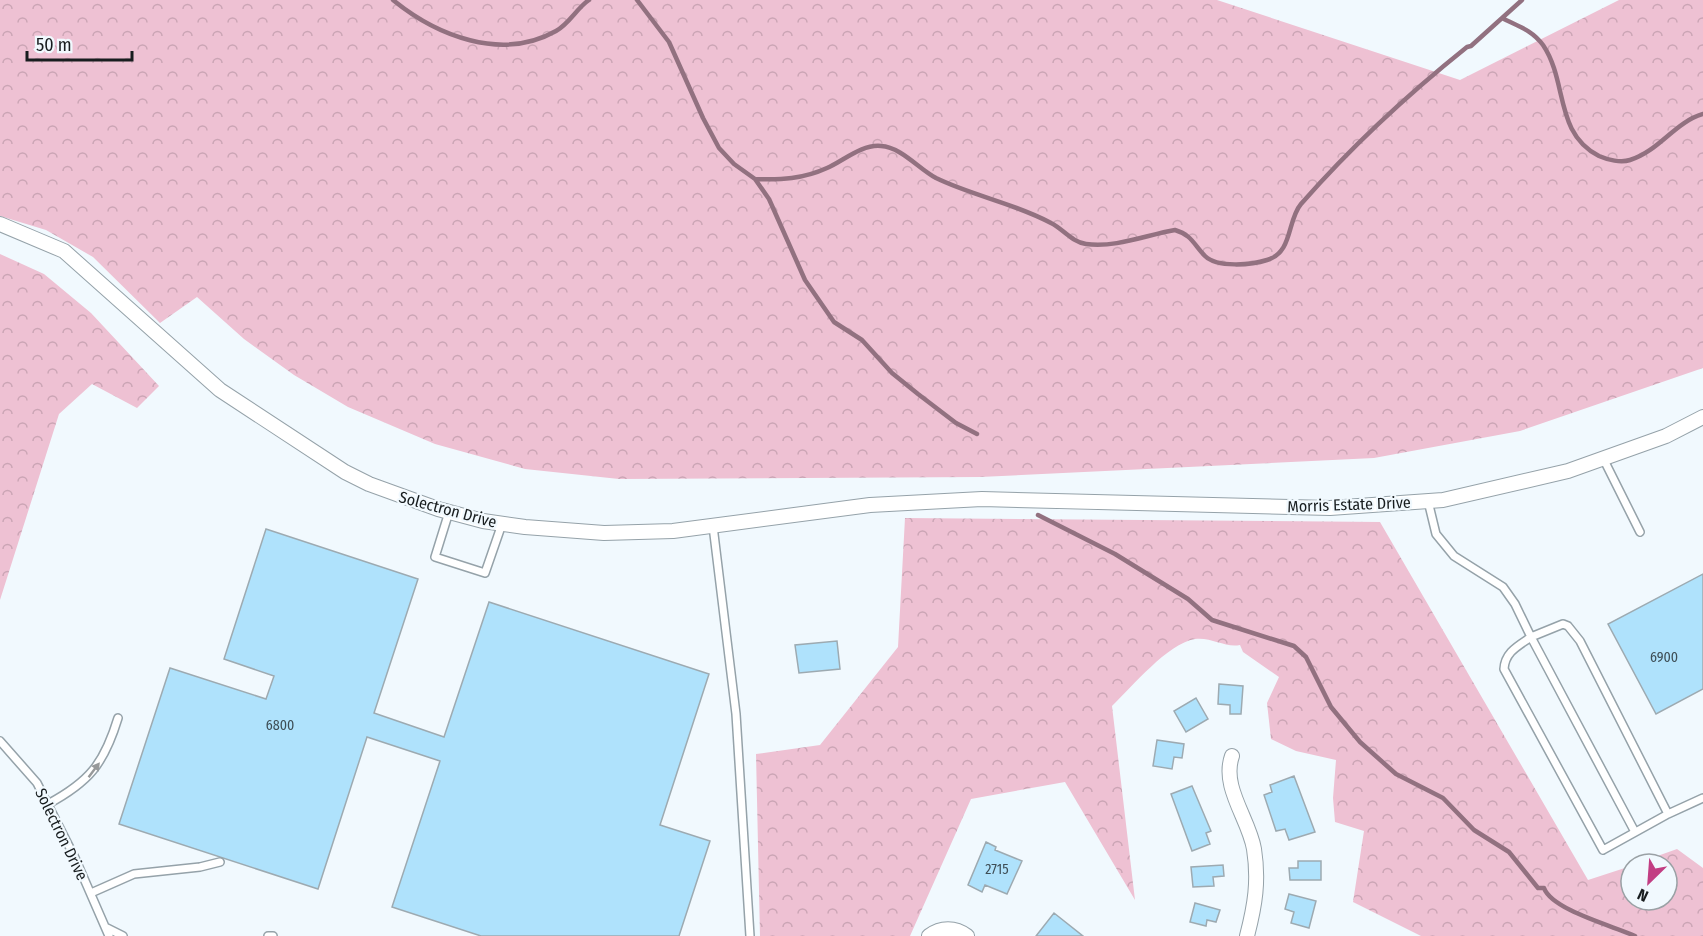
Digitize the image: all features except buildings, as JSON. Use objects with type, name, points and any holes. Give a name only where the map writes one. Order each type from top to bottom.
[{"type":"street","name":"Solectron Drive","points":[[0,224],[64,251],[220,390],[345,472],[400,496],[449,512],[502,524],[604,533],[673,531],[870,505],[982,499]]},
{"type":"street","name":"Morris Estate Drive","points":[[982,499],[1330,508],[1428,501],[1568,471],[1665,436],[1703,417]]},
{"type":"street","points":[[1232,756],[1229,774],[1231,785],[1253,846],[1257,871],[1258,894],[1247,936]]},
{"type":"street","points":[[929,936],[943,929],[952,929],[967,936]]},
{"type":"lane","points":[[1603,458],[1640,532]]},
{"type":"lane","points":[[1428,501],[1436,534],[1454,556],[1503,587],[1515,604],[1635,832]]},
{"type":"lane","points":[[449,512],[435,557],[485,573],[502,524]]},
{"type":"lane","points":[[713,526],[736,714],[750,936]]},
{"type":"lane","points":[[1668,814],[1580,641],[1568,626],[1563,624],[1531,637],[1511,651],[1504,659],[1504,669],[1603,850],[1668,814],[1703,798]]},
{"type":"lane","points":[[48,804],[84,782],[97,767],[107,750],[118,718]]},
{"type":"lane","name":"Solectron Drive","points":[[0,741],[37,783],[108,932]]},
{"type":"lane","points":[[91,893],[134,874],[200,867],[220,862]]},
{"type":"lane","points":[[108,932],[123,936]]},
{"type":"lane","points":[[268,936],[273,936]]},
{"type":"green space","points":[[0,0],[1217,0],[1460,80],[1619,0],[1703,0],[1703,368],[1520,431],[1374,458],[980,477],[619,479],[525,469],[435,444],[348,407],[294,375],[244,339],[197,297],[160,323],[93,257],[46,230],[0,216]]},
{"type":"green space","points":[[0,254],[44,274],[91,313],[159,386],[137,408],[92,384],[59,414],[0,600]]},
{"type":"green space","points":[[905,518],[1380,522],[1588,880],[1619,870],[1619,912],[1679,912],[1679,852],[1669,852],[1677,849],[1703,868],[1703,936],[1421,936],[1353,902],[1364,831],[1335,822],[1333,798],[1336,760],[1296,751],[1271,739],[1267,703],[1279,677],[1243,652],[1240,645],[1195,639],[1184,642],[1162,657],[1112,706],[1135,900],[1065,782],[971,799],[910,936],[760,936],[756,754],[820,745],[898,647]]},
{"type":"waterway","points":[[393,0],[410,13],[449,33],[492,44],[513,44],[535,40],[556,31],[589,0]]},
{"type":"waterway","points":[[637,0],[669,42],[719,148],[734,164],[755,179],[769,199],[805,280],[834,322],[862,340],[892,373],[918,394],[956,423],[977,434]]},
{"type":"waterway","points":[[755,179],[801,177],[827,168],[860,150],[874,146],[888,147],[903,154],[936,178],[1037,216],[1081,243],[1108,244],[1175,230],[1189,238],[1210,260],[1226,264],[1261,262],[1281,251],[1301,204],[1360,142],[1423,84],[1471,46],[1522,0]]},
{"type":"waterway","points":[[1502,18],[1529,32],[1543,45],[1551,59],[1568,121],[1585,146],[1599,156],[1614,161],[1630,160],[1640,156],[1684,123],[1703,114]]},
{"type":"waterway","points":[[1038,515],[1115,554],[1188,599],[1212,620],[1294,646],[1306,657],[1331,707],[1360,742],[1396,774],[1443,798],[1474,830],[1509,852],[1538,888],[1544,888],[1549,896],[1558,903],[1635,936]]}]
